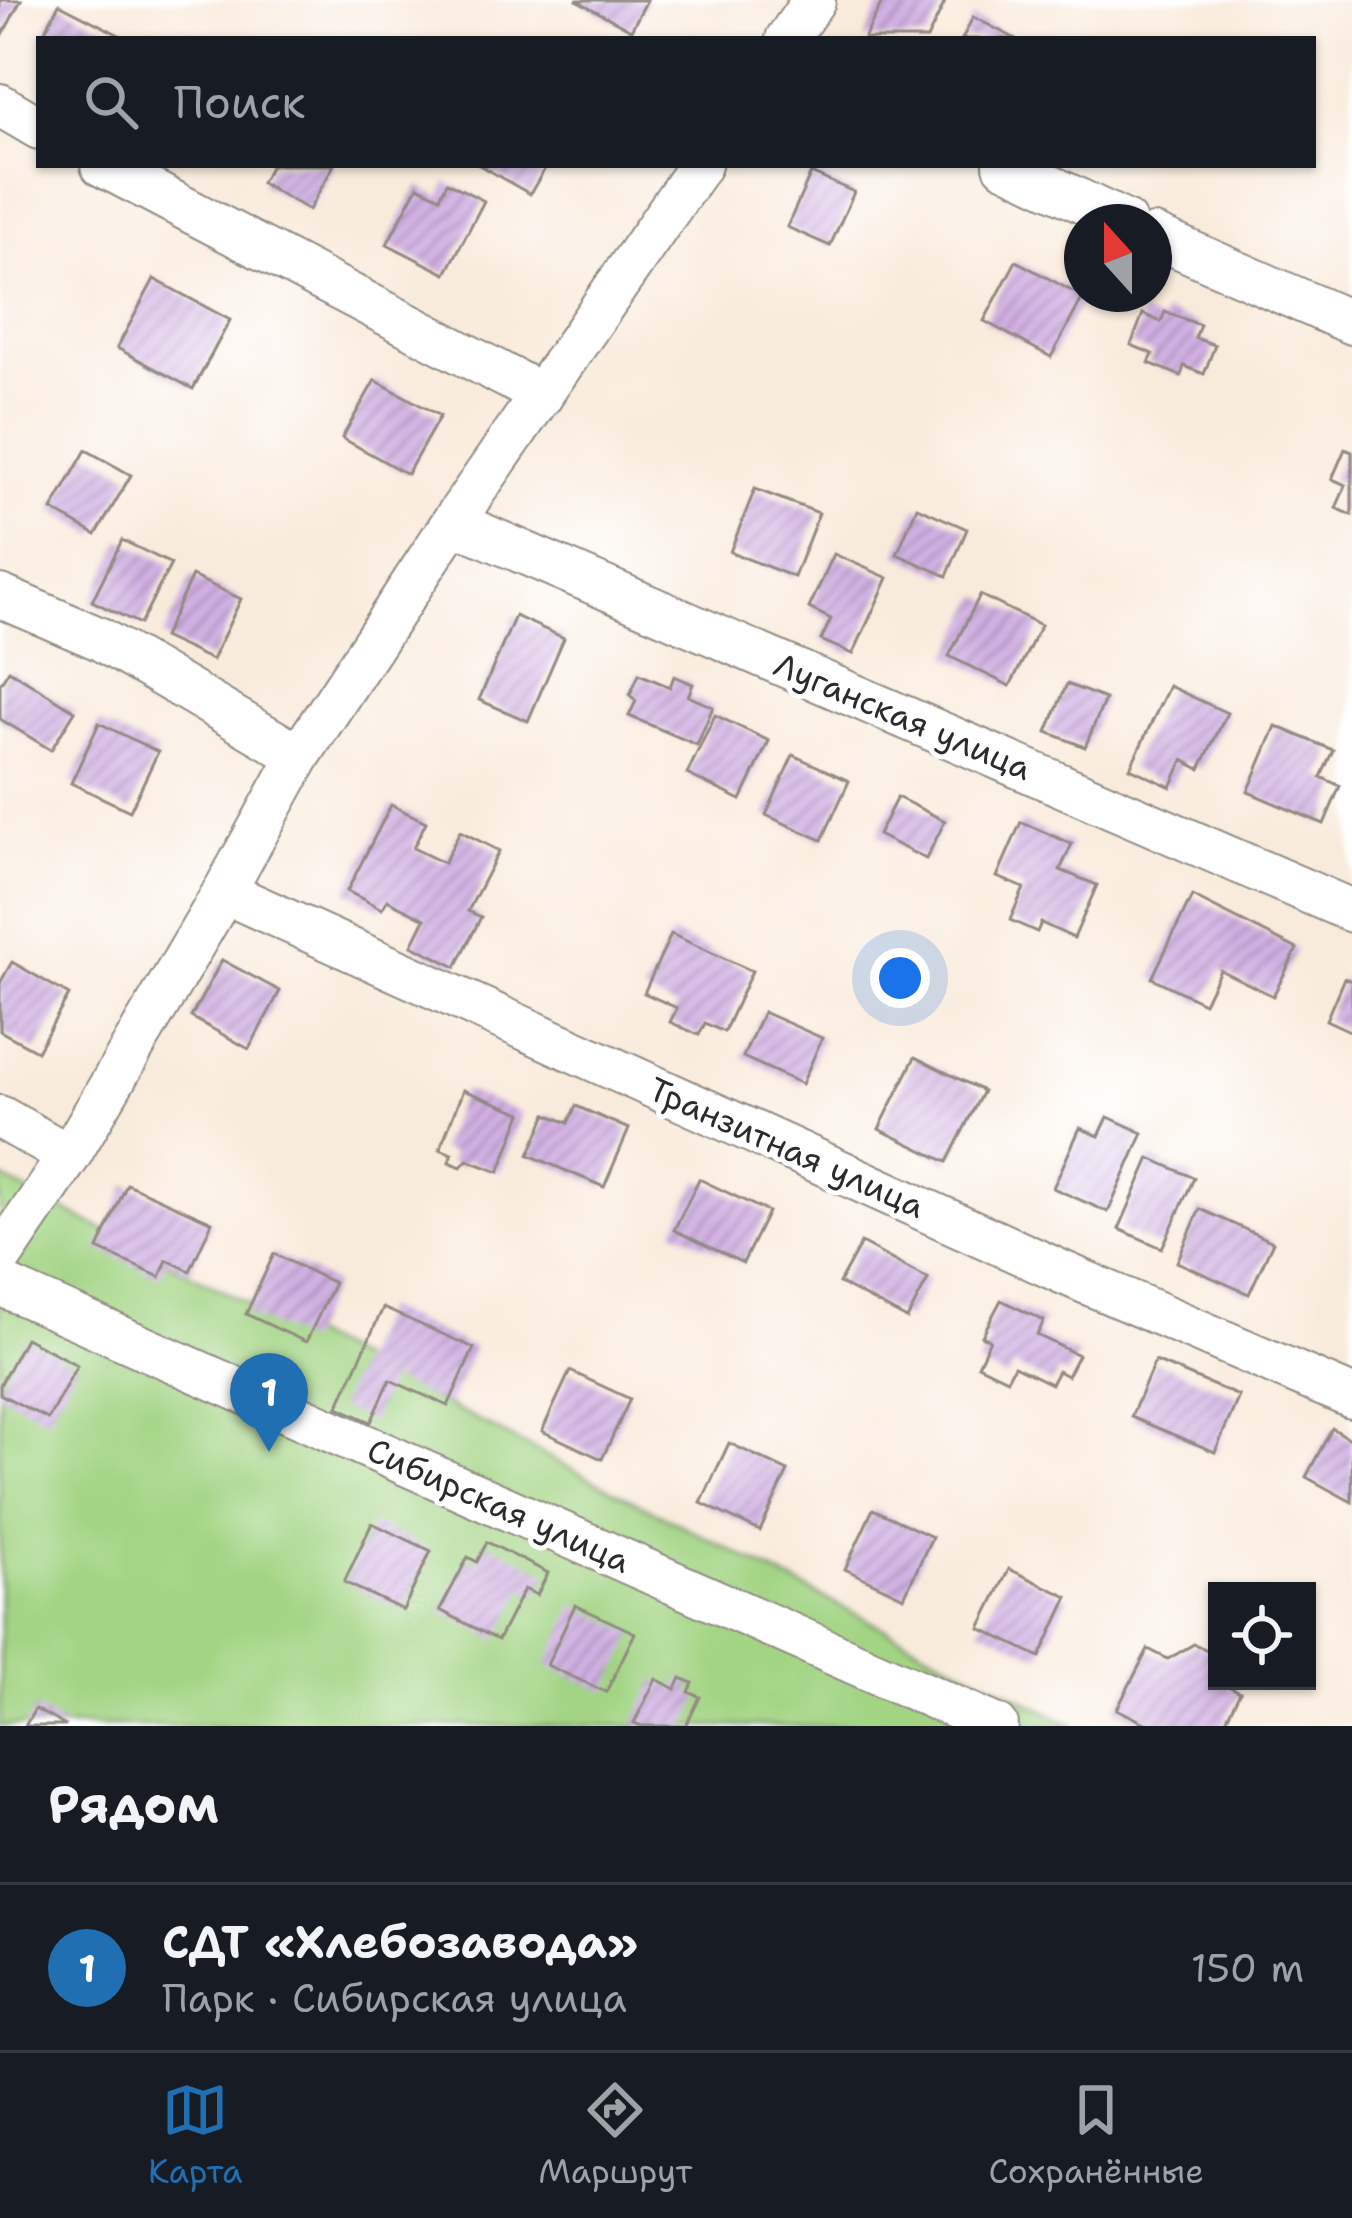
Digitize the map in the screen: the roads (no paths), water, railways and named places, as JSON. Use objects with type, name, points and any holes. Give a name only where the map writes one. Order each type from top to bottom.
[{"type":"street","points":[[789,36],[814,0]]},
{"type":"street","points":[[0,105],[36,126]]},
{"type":"street","points":[[108,168],[542,395]]},
{"type":"street","points":[[0,1258],[70,1156],[299,756],[453,522],[698,168]]},
{"type":"street","points":[[1011,168],[1087,204]]},
{"type":"street","points":[[1172,244],[1352,323]]},
{"type":"street","name":"Луганская улица","points":[[453,522],[1352,911]]},
{"type":"street","points":[[0,596],[100,639],[299,756]]},
{"type":"street","name":"Транзитная улица","points":[[224,892],[1064,1273],[1352,1397]]},
{"type":"street","points":[[0,1117],[70,1156]]},
{"type":"street","name":"Сибирская улица","points":[[0,1284],[998,1726]]},
{"type":"place","name":"СДТ «Хлебозавода»","points":[[269,1452]]}]
